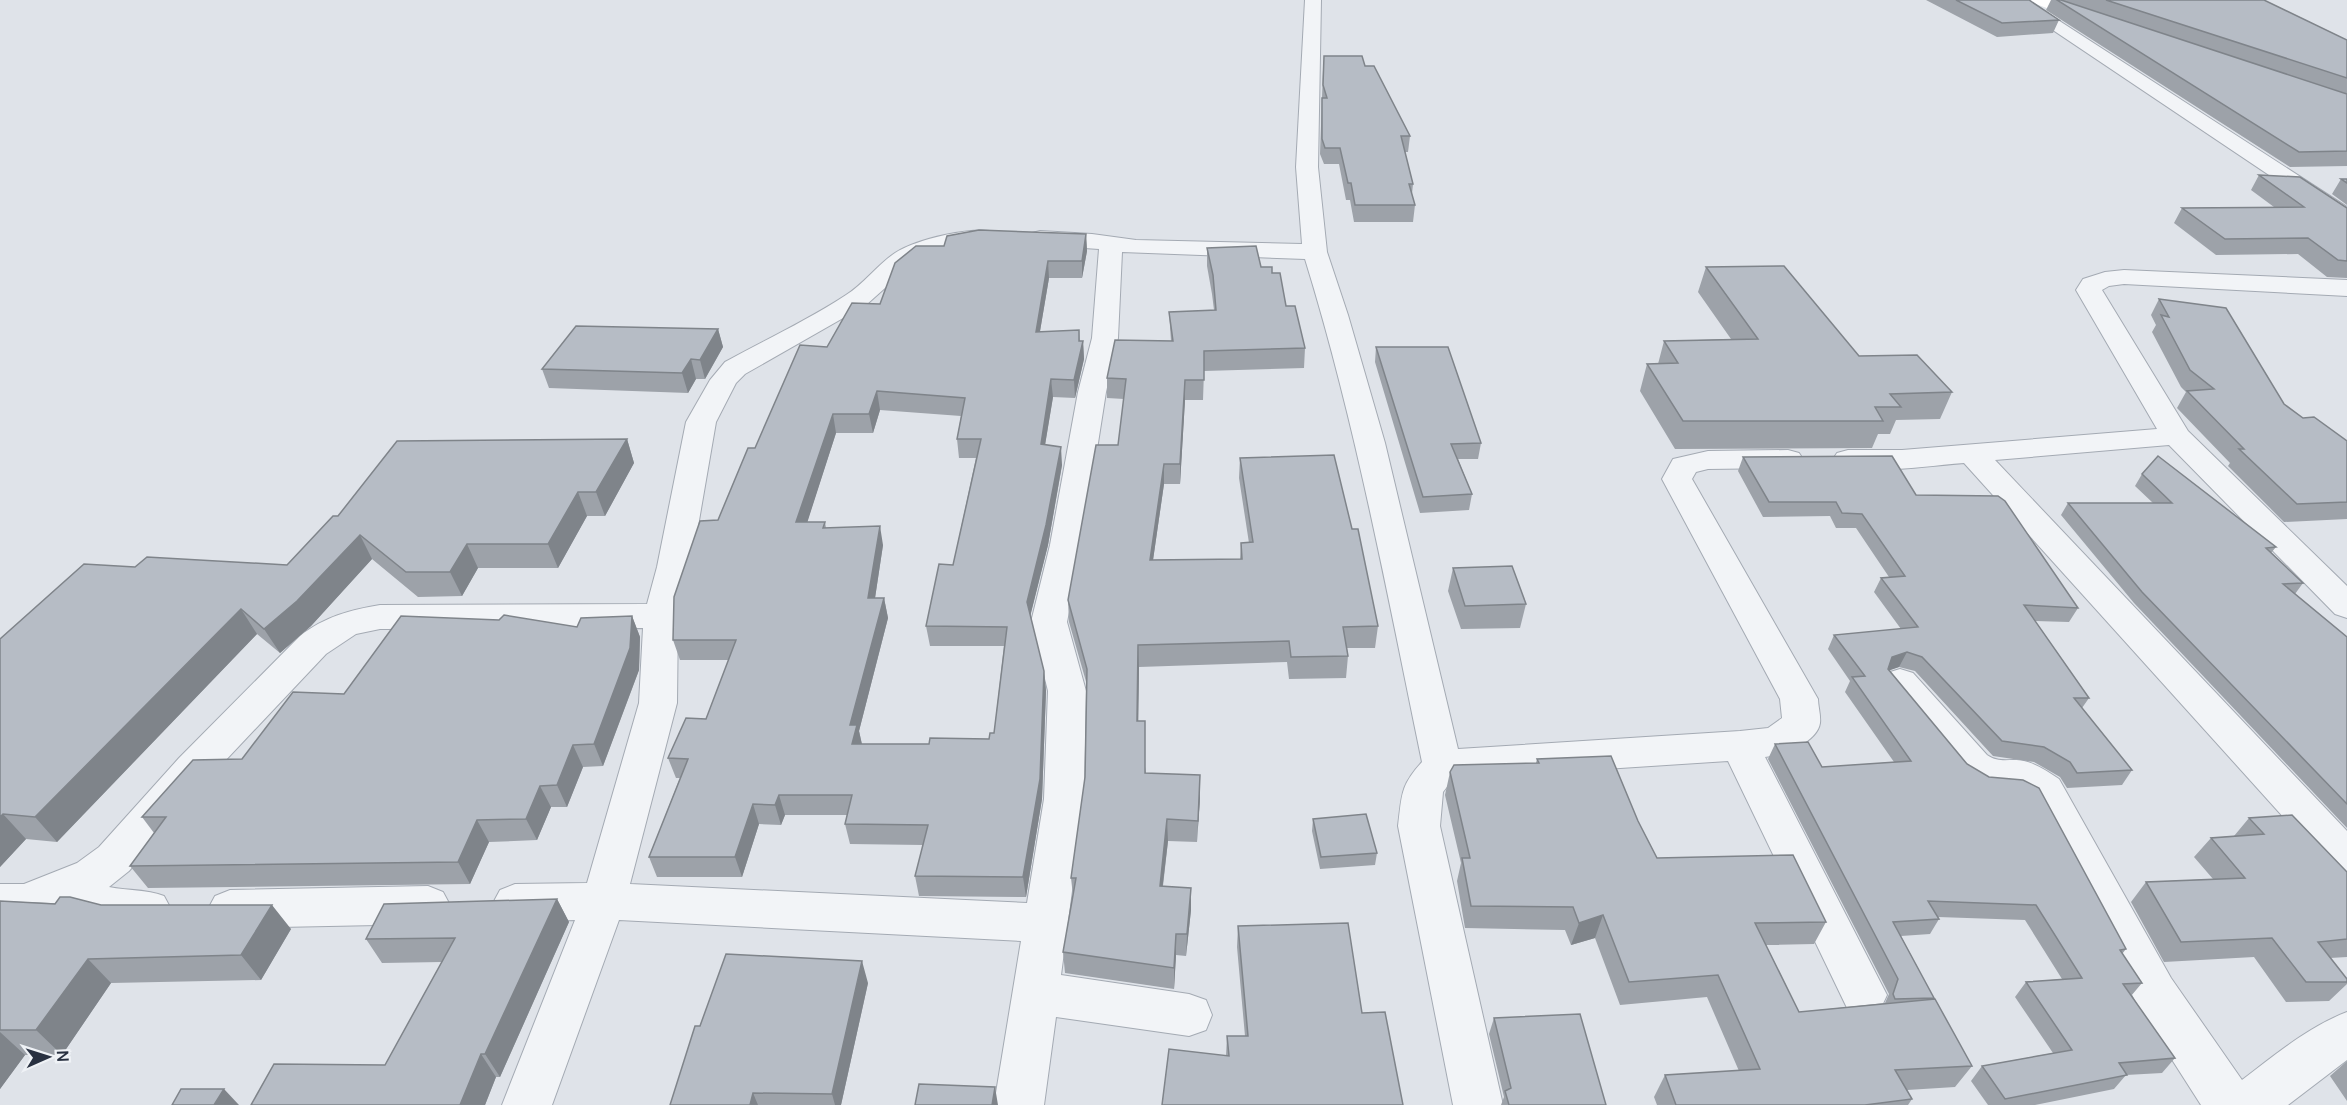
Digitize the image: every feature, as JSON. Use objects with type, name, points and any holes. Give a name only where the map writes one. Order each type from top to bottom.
[{"type":"main road","points":[[2039,0],[2105,22]]},
{"type":"street","points":[[1312,0],[1307,167],[1315,252],[1333,307],[1371,447],[1442,765]]},
{"type":"street","points":[[2016,0],[2347,217]]},
{"type":"street","points":[[527,1105],[604,901],[658,703],[661,616],[674,567],[702,422],[724,380],[735,368],[857,300],[904,258],[924,249],[981,237],[1062,239],[1159,248],[1315,252]]},
{"type":"street","points":[[1019,1105],[1064,799],[1067,691],[1049,622],[1066,545],[1092,392],[1105,338],[1111,244]]},
{"type":"street","points":[[2347,288],[2124,277],[2105,279],[2092,284],[2089,290],[2176,436],[2283,545],[2347,606]]},
{"type":"street","points":[[1478,1105],[1419,826],[1423,787],[1442,765],[1740,746],[1777,741],[1801,724],[1799,699],[1677,478],[1684,465],[1708,460],[1902,459],[2176,436]]},
{"type":"street","points":[[1971,453],[2347,859]]},
{"type":"street","points":[[0,902],[26,903],[92,876],[114,859],[193,769],[313,645],[331,630],[356,621],[380,617],[661,616]]},
{"type":"street","points":[[1900,682],[1973,766],[1989,777],[2022,776],[2045,790],[2155,993],[2230,1105]]},
{"type":"street","points":[[1740,746],[1864,995]]},
{"type":"street","points":[[75,884],[91,902],[123,909],[604,901],[1047,923]]},
{"type":"street","points":[[1037,993],[1189,1015]]},
{"type":"street","points":[[2249,1105],[2319,1051],[2347,1034]]},
{"type":"building","points":[[1956,0],[2029,0],[2059,20],[2002,23]]},
{"type":"building","points":[[2057,0],[2347,94],[2347,151],[2299,152]]},
{"type":"building","points":[[2106,0],[2264,0],[2347,40],[2347,78]]},
{"type":"building","points":[[1324,56],[1362,56],[1365,66],[1374,66],[1410,136],[1401,136],[1413,184],[1409,184],[1415,205],[1355,205],[1340,148],[1325,148],[1322,139],[1322,98],[1327,98],[1323,85]]},
{"type":"building","points":[[2259,175],[2300,177],[2347,208],[2347,261],[2338,260],[2308,238],[2225,239],[2182,208],[2304,207]]},
{"type":"building","points":[[979,230],[1086,234],[1082,261],[1048,261],[1036,332],[1079,330],[1079,341],[1083,341],[1074,380],[1051,379],[1041,444],[1061,447],[1046,525],[1027,602],[1044,671],[1040,779],[1023,877],[915,876],[928,825],[845,824],[852,795],[779,795],[775,805],[753,804],[735,857],[649,857],[688,759],[668,758],[686,718],[706,719],[736,640],[673,640],[674,597],[700,521],[718,520],[748,448],[755,448],[800,345],[827,347],[852,303],[880,304],[895,263],[916,246],[944,246],[947,236]],"holes":[[[877,391],[965,398],[957,439],[981,439],[953,565],[939,564],[926,626],[1007,627],[994,733],[990,733],[989,739],[930,738],[929,744],[852,744],[857,725],[850,725],[884,598],[868,598],[880,526],[823,528],[825,522],[796,522],[833,414],[869,414]]]},
{"type":"building","points":[[1256,246],[1261,267],[1272,267],[1272,273],[1280,273],[1286,306],[1295,306],[1305,348],[1204,351],[1204,380],[1185,380],[1180,464],[1164,464],[1150,560],[1242,559],[1241,543],[1253,542],[1240,458],[1334,455],[1352,529],[1358,529],[1378,626],[1343,627],[1348,656],[1291,657],[1289,641],[1138,645],[1137,721],[1145,721],[1145,773],[1200,775],[1198,821],[1167,819],[1160,886],[1191,888],[1187,934],[1176,934],[1174,968],[1063,952],[1076,878],[1071,878],[1085,777],[1087,669],[1068,600],[1096,445],[1118,445],[1126,379],[1107,378],[1115,340],[1173,341],[1169,312],[1216,310],[1213,275],[1207,248]]},
{"type":"building","points":[[1784,266],[1859,356],[1917,355],[1952,392],[1890,394],[1901,407],[1875,407],[1883,421],[1683,421],[1647,364],[1678,363],[1664,341],[1758,339],[1706,267]]},
{"type":"building","points":[[2159,299],[2226,308],[2284,404],[2303,418],[2314,417],[2347,441],[2347,502],[2297,504],[2239,449],[2244,449],[2187,391],[2214,389],[2190,370],[2161,315],[2169,317]]},
{"type":"building","points":[[576,326],[718,329],[700,360],[691,359],[682,373],[542,369]]},
{"type":"building","points":[[1376,347],[1448,347],[1481,443],[1451,444],[1472,494],[1423,497]]},
{"type":"building","points":[[627,439],[596,492],[578,492],[548,544],[467,544],[450,572],[406,572],[360,535],[297,601],[264,629],[241,609],[35,817],[3,814],[0,817],[0,639],[84,564],[135,567],[147,557],[287,565],[333,516],[338,516],[397,441]]},
{"type":"building","points":[[1892,456],[1916,495],[1998,496],[2005,501],[2078,608],[2024,605],[2089,698],[2074,698],[2132,770],[2077,773],[2070,762],[2044,747],[2002,741],[1922,657],[1907,652],[1892,657],[1888,669],[1967,764],[1989,777],[2023,780],[2039,788],[2126,949],[2120,950],[2142,983],[2123,984],[2175,1058],[2119,1063],[2127,1075],[2005,1099],[1982,1066],[2072,1050],[2026,982],[2082,978],[2036,905],[1928,901],[1939,919],[1893,922],[1934,998],[1895,999],[1893,994],[1898,979],[1775,744],[1808,742],[1822,767],[1911,761],[1852,677],[1865,676],[1834,635],[1918,627],[1881,578],[1905,576],[1862,514],[1842,513],[1836,502],[1769,502],[1743,457]]},
{"type":"building","points":[[2158,456],[2276,547],[2266,548],[2303,583],[2283,584],[2347,637],[2347,804],[2142,592],[2068,503],[2172,503],[2142,474]]},
{"type":"building","points":[[1512,566],[1526,604],[1465,606],[1453,568]]},
{"type":"building","points":[[504,615],[577,627],[581,618],[632,616],[630,648],[594,744],[573,745],[557,785],[540,786],[526,819],[477,820],[458,862],[130,866],[166,817],[142,817],[193,760],[242,759],[293,692],[344,694],[401,616],[499,620]]},
{"type":"building","points":[[1611,756],[1638,821],[1657,858],[1793,855],[1826,922],[1755,923],[1799,1012],[1935,999],[1972,1066],[1895,1070],[1912,1099],[1865,1105],[1676,1105],[1665,1075],[1760,1069],[1718,975],[1629,982],[1603,915],[1579,923],[1573,907],[1471,906],[1462,858],[1470,858],[1450,772],[1454,765],[1539,763],[1537,759]]},
{"type":"building","points":[[1366,814],[1377,853],[1321,857],[1313,819]]},
{"type":"building","points":[[2292,815],[2347,872],[2347,939],[2318,942],[2347,982],[2306,982],[2272,938],[2181,942],[2146,882],[2245,878],[2211,838],[2264,834],[2249,818]]},
{"type":"building","points":[[60,897],[70,897],[101,905],[272,905],[241,955],[88,959],[36,1030],[0,1030],[0,901],[55,904]]},
{"type":"building","points":[[557,899],[485,1054],[481,1054],[460,1105],[251,1105],[274,1064],[385,1065],[455,938],[366,939],[384,904]]},
{"type":"building","points":[[1348,923],[1362,1013],[1385,1012],[1403,1105],[1162,1105],[1169,1049],[1229,1056],[1227,1036],[1248,1036],[1238,926]]},
{"type":"building","points":[[726,954],[862,961],[832,1094],[753,1093],[750,1105],[670,1105],[695,1026],[700,1026]]},
{"type":"building","points":[[1580,1014],[1606,1105],[1509,1105],[1505,1091],[1511,1088],[1494,1018]]},
{"type":"building","points":[[919,1084],[995,1087],[992,1105],[915,1105]]},
{"type":"building","points":[[181,1089],[224,1089],[214,1105],[172,1105]]}]
